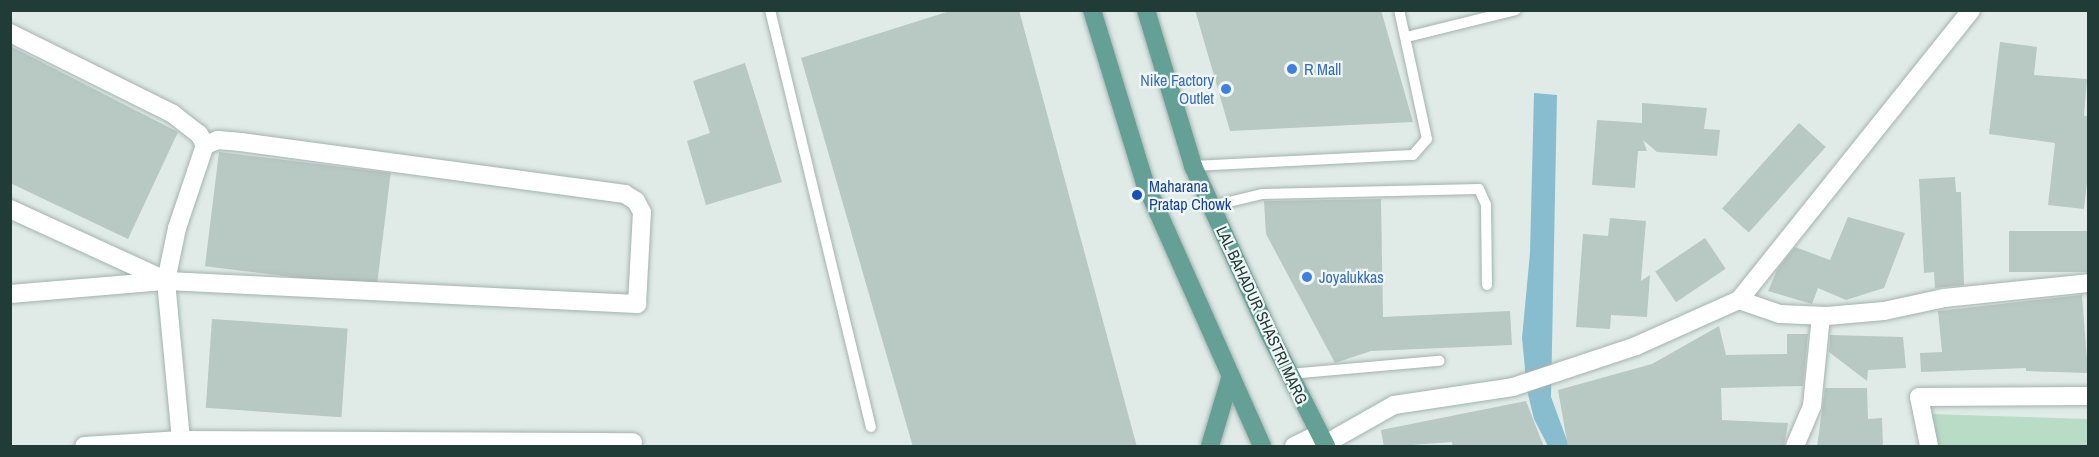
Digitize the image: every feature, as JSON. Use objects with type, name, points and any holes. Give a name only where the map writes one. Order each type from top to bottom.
[{"type":"main road","points":[[1092,10],[1145,183],[1262,447]]},
{"type":"main road","name":"LAL BAHADUR SHASTRI MARG","points":[[1146,10],[1193,166],[1289,374],[1323,441]]},
{"type":"main road","points":[[1210,447],[1230,379]]},
{"type":"street","points":[[1293,447],[1323,441],[1394,405],[1513,387],[1636,346],[1739,300],[1971,10]]},
{"type":"street","points":[[10,33],[173,114],[199,134],[205,145],[177,228],[166,281],[181,440]]},
{"type":"street","points":[[10,294],[166,281],[637,304],[642,212],[636,201],[625,194],[241,142],[218,140],[205,145]]},
{"type":"street","points":[[10,209],[166,281]]},
{"type":"street","points":[[1739,300],[1780,314],[1821,316],[1884,311],[1944,298],[2088,283]]},
{"type":"street","points":[[1795,447],[1812,405],[1821,316]]},
{"type":"street","points":[[1929,447],[1919,397],[2088,396]]},
{"type":"street","points":[[84,447],[181,440],[633,442]]},
{"type":"lane","points":[[770,10],[871,427]]},
{"type":"lane","points":[[1193,166],[1413,155],[1428,139],[1400,10]]},
{"type":"lane","points":[[1407,37],[1516,10]]},
{"type":"lane","points":[[1212,206],[1262,194],[1479,189],[1486,205],[1487,285]]},
{"type":"lane","points":[[1289,374],[1439,361]]},
{"type":"green space","points":[[1930,414],[2088,419],[2088,446],[1936,446]]},
{"type":"water","points":[[1534,93],[1557,95],[1551,397],[1569,446],[1548,446],[1534,419],[1527,390],[1522,338],[1530,253]]},
{"type":"building","points":[[953,10],[1019,10],[1137,447],[913,447],[801,58]]},
{"type":"building","name":"R Mall","points":[[1195,10],[1381,10],[1413,122],[1230,131]]},
{"type":"building","points":[[2000,42],[2037,47],[2034,75],[2087,79],[2084,116],[2088,116],[2088,174],[2084,209],[2048,205],[2055,143],[1989,134]]},
{"type":"building","points":[[10,46],[178,132],[128,239],[10,183]]},
{"type":"building","points":[[745,63],[782,182],[706,205],[687,141],[710,133],[693,81]]},
{"type":"building","points":[[1642,103],[1707,108],[1704,129],[1720,130],[1717,156],[1657,152],[1643,140],[1647,151],[1638,151],[1635,188],[1592,185],[1597,120],[1642,123]]},
{"type":"building","points":[[1799,123],[1826,147],[1749,233],[1722,208]]},
{"type":"building","points":[[219,152],[391,173],[377,287],[205,266]]},
{"type":"building","points":[[1955,177],[1956,192],[1961,192],[1964,285],[1935,288],[1934,272],[1924,273],[1919,179]]},
{"type":"building","points":[[1381,199],[1383,317],[1510,311],[1512,345],[1371,351],[1335,363],[1266,234],[1264,201]]},
{"type":"building","points":[[1848,217],[1905,233],[1884,288],[1846,300],[1818,288],[1812,304],[1768,291],[1777,270],[1795,247],[1830,260]]},
{"type":"building","points":[[1610,218],[1646,221],[1641,281],[1650,275],[1647,317],[1611,315],[1610,329],[1576,327],[1583,234],[1608,236]]},
{"type":"building","points":[[2009,231],[2088,231],[2088,272],[2009,272]]},
{"type":"building","points":[[1705,238],[1726,269],[1676,302],[1655,272]]},
{"type":"building","points":[[2082,295],[2088,373],[2026,371],[2026,368],[1921,372],[1920,353],[1942,352],[1938,311]]},
{"type":"building","points":[[212,319],[348,328],[341,417],[206,408]]},
{"type":"building","points":[[1719,326],[1726,355],[1787,354],[1787,334],[1808,334],[1803,386],[1721,388],[1722,420],[1788,423],[1784,447],[1568,447],[1558,390],[1652,364]]},
{"type":"building","points":[[1830,335],[1903,337],[1906,368],[1868,370],[1867,381],[1829,352]]},
{"type":"building","points":[[1825,388],[1867,388],[1868,419],[1882,418],[1883,447],[1817,447]]},
{"type":"building","points":[[1526,401],[1544,447],[1453,447],[1452,442],[1384,447],[1381,430]]},
{"type":"place","name":"R Mall","points":[[1292,69]]},
{"type":"place","name":"Nike Factory Outlet","points":[[1226,89]]},
{"type":"place","name":"Maharana Pratap Chowk","points":[[1137,195]]},
{"type":"place","name":"Joyalukkas","points":[[1307,277]]}]
